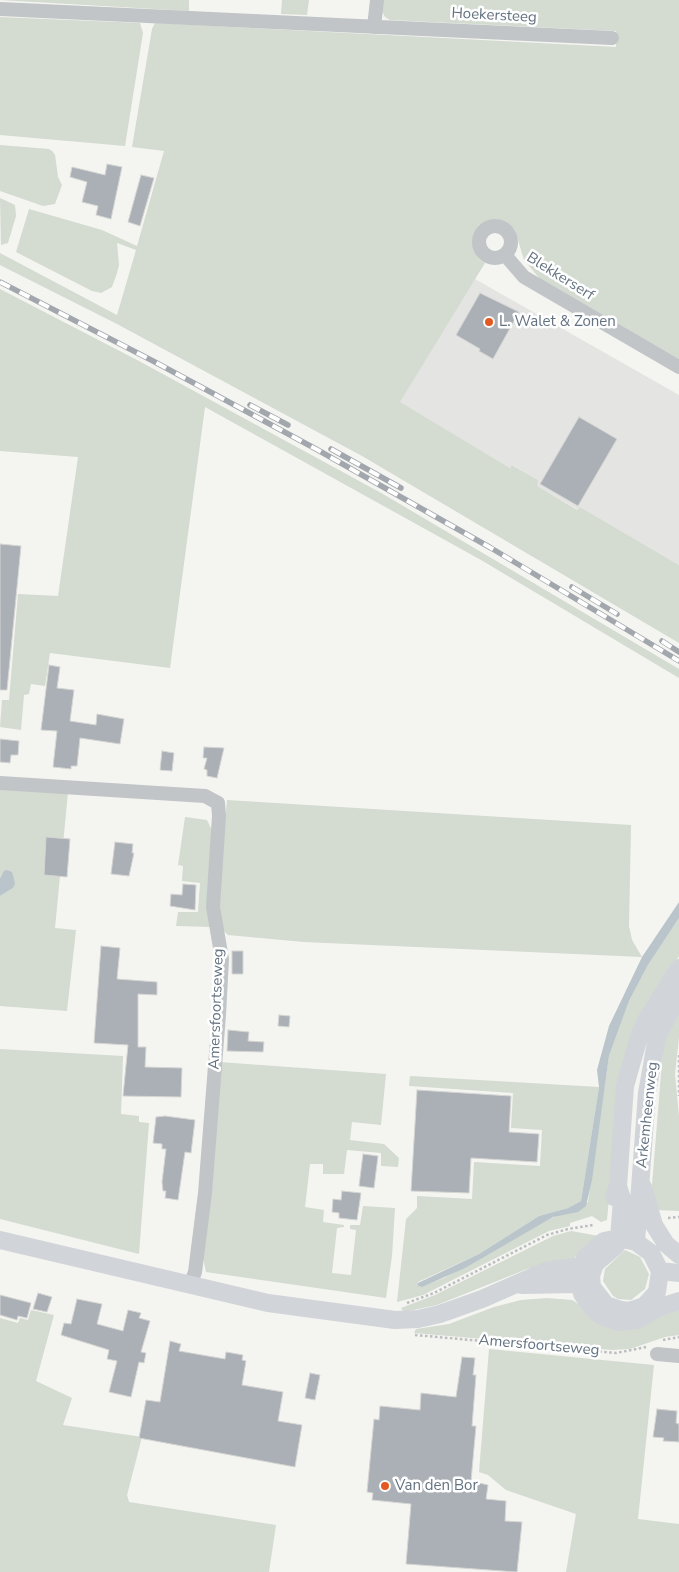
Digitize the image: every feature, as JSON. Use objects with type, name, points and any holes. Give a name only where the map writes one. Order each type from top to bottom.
[{"type":"main road","name":"Arkemheenweg","points":[[621,1240],[622,1199],[618,1186],[625,1086],[639,1037],[647,1019],[679,968]]},
{"type":"main road","name":"Arkemheenweg","points":[[621,1240],[642,1182],[648,1093],[656,1038],[679,994]]},
{"type":"main road","points":[[642,1182],[654,1224],[666,1244],[679,1255]]},
{"type":"main road","points":[[0,1240],[268,1303],[401,1320],[440,1314],[517,1285],[546,1271],[581,1266]]},
{"type":"main road","points":[[585,1288],[596,1264],[621,1240]]},
{"type":"main road","points":[[659,1299],[660,1271],[652,1253],[621,1240],[591,1250],[581,1266],[585,1288],[593,1309],[600,1315],[618,1322],[637,1320],[659,1299],[679,1290]]},
{"type":"main road","points":[[660,1271],[679,1273]]},
{"type":"main road","points":[[517,1285],[547,1294],[585,1288]]},
{"type":"main road","points":[[659,1299],[679,1301]]},
{"type":"street","points":[[374,27],[377,0]]},
{"type":"street","name":"Hoekersteeg","points":[[0,9],[612,38]]},
{"type":"street","name":"Blekkerserf","points":[[505,255],[512,266],[524,277],[679,367]]},
{"type":"street","name":"Amersfoortseweg","points":[[0,783],[205,796],[218,803],[220,816],[213,907],[222,954],[219,1014],[205,1193],[195,1272],[190,1285]]},
{"type":"street","points":[[655,1347],[679,1356]]},
{"type":"path","name":"Arkemheenweg","points":[[679,1056],[679,1096]]},
{"type":"path","points":[[667,1218],[679,1217]]},
{"type":"path","points":[[400,1305],[434,1293],[553,1233],[593,1226]]},
{"type":"path","name":"Amersfoortseweg","points":[[406,1334],[616,1353],[655,1347],[679,1337]]},
{"type":"shaded area","points":[[0,0],[189,0],[189,11]]},
{"type":"shaded area","points":[[282,0],[309,0],[307,15],[281,14]]},
{"type":"shaded area","points":[[383,0],[679,0],[679,359],[540,279],[524,260],[515,230],[504,221],[490,220],[479,225],[473,236],[473,249],[479,259],[485,263],[400,402],[510,468],[512,465],[538,480],[537,486],[577,510],[580,507],[679,565],[679,643],[362,456],[117,324],[0,265],[0,253],[117,315],[136,250],[117,243],[119,265],[117,273],[112,287],[101,293],[92,291],[16,252],[29,209],[102,230],[137,246],[164,151],[132,147],[152,29],[155,23],[616,47],[616,31],[390,20],[385,17],[382,11]]},
{"type":"shaded area","points":[[0,17],[140,23],[143,33],[125,146],[0,135]]},
{"type":"shaded area","points":[[0,145],[49,149],[52,151],[55,155],[58,177],[62,185],[55,204],[43,206],[0,191]]},
{"type":"shaded area","points":[[0,198],[15,205],[16,216],[8,243],[1,245]]},
{"type":"shaded area","points":[[475,279],[679,395],[679,565],[580,507],[578,510],[536,486],[538,480],[513,465],[510,468],[399,402]]},
{"type":"shaded area","points":[[0,289],[139,361],[383,494],[679,669],[679,678],[481,560],[205,407],[170,668],[50,653],[45,686],[31,684],[29,694],[24,695],[21,730],[0,727],[2,700],[9,700],[18,594],[58,596],[78,457],[0,451]]},
{"type":"shaded area","points":[[0,789],[68,792],[55,928],[76,930],[67,1011],[0,1006],[0,896],[13,888],[2,874],[0,878]]},
{"type":"shaded area","points":[[227,800],[631,825],[629,926],[632,940],[642,957],[304,942],[228,935],[223,930],[218,904]]},
{"type":"shaded area","points":[[185,817],[207,820],[214,835],[212,927],[176,926],[178,912],[198,912],[200,883],[182,881],[183,866],[178,865]]},
{"type":"shaded area","points":[[4,871],[12,872],[15,883],[13,888],[0,896],[0,878]]},
{"type":"shaded area","points":[[679,902],[679,918],[648,965],[629,1001],[609,1056],[592,1180],[586,1206],[578,1212],[553,1217],[465,1268],[422,1287],[418,1286],[418,1283],[479,1254],[539,1216],[568,1208],[581,1201],[599,1087],[597,1070],[609,1026],[642,957]]},
{"type":"shaded area","points":[[679,918],[679,956],[669,972],[617,1116],[607,1220],[601,1222],[592,1216],[570,1223],[570,1226],[549,1231],[423,1295],[397,1302],[406,1219],[417,1208],[417,1196],[472,1199],[474,1162],[540,1166],[542,1130],[511,1128],[513,1093],[409,1086],[410,1076],[599,1087],[581,1201],[568,1208],[539,1216],[479,1254],[418,1282],[420,1287],[444,1278],[547,1220],[588,1202],[609,1056],[629,1001],[648,965]]},
{"type":"shaded area","points":[[679,1001],[679,1037],[675,1074],[679,1116],[679,1211],[655,1210],[652,1185],[664,1037]]},
{"type":"shaded area","points":[[0,1049],[123,1056],[121,1114],[139,1116],[139,1122],[149,1123],[139,1254],[0,1219]]},
{"type":"shaded area","points":[[219,1062],[386,1074],[381,1125],[352,1122],[350,1140],[384,1144],[399,1158],[398,1167],[381,1166],[381,1153],[347,1150],[344,1174],[323,1174],[323,1164],[310,1164],[305,1207],[324,1210],[323,1222],[344,1225],[344,1227],[337,1228],[332,1273],[351,1275],[356,1230],[350,1229],[350,1225],[360,1225],[363,1206],[395,1208],[392,1256],[386,1298],[206,1272],[202,1254]]},
{"type":"shaded area","points":[[571,1231],[599,1236],[573,1259],[527,1269],[437,1305],[404,1312],[401,1308],[435,1295],[553,1236]]},
{"type":"shaded area","points":[[625,1250],[640,1257],[649,1274],[645,1289],[631,1300],[618,1299],[613,1296],[603,1281],[605,1269]]},
{"type":"shaded area","points":[[547,1298],[572,1300],[582,1306],[679,1307],[679,1335],[665,1337],[630,1349],[612,1350],[414,1333],[416,1329],[449,1324],[494,1307],[521,1300]]},
{"type":"shaded area","points":[[31,1310],[54,1315],[36,1381],[72,1398],[63,1425],[142,1437],[127,1495],[129,1502],[276,1525],[269,1572],[0,1572],[0,1318],[18,1323],[20,1318],[28,1320]]},
{"type":"shaded area","points":[[489,1349],[654,1365],[638,1519],[679,1524],[679,1572],[566,1572],[576,1514],[506,1490],[488,1475],[479,1472]]},
{"type":"building","points":[[107,164],[122,167],[111,219],[96,215],[98,206],[82,202],[87,182],[70,177],[72,167],[105,175]]},
{"type":"building","points":[[141,175],[154,178],[140,226],[128,222]]},
{"type":"building","points":[[480,293],[519,312],[493,359],[456,335]]},
{"type":"building","points":[[579,417],[617,439],[578,506],[540,484]]},
{"type":"building","points":[[0,544],[21,546],[7,690],[0,690]]},
{"type":"building","points":[[49,665],[60,667],[57,688],[74,690],[70,721],[96,725],[97,714],[124,719],[120,744],[80,738],[77,766],[71,766],[71,769],[53,767],[57,731],[41,730]]},
{"type":"building","points":[[0,739],[19,741],[18,755],[11,755],[10,763],[0,762]]},
{"type":"building","points":[[204,747],[224,748],[217,778],[207,776],[207,770],[204,769],[207,758],[203,758]]},
{"type":"building","points":[[162,751],[174,753],[172,771],[160,770]]},
{"type":"building","points":[[46,837],[70,839],[67,877],[44,875]]},
{"type":"building","points":[[115,842],[133,844],[132,853],[134,853],[129,876],[111,874]]},
{"type":"building","points":[[183,884],[196,885],[195,910],[170,906],[171,894],[182,895]]},
{"type":"building","points":[[101,946],[120,948],[117,979],[157,982],[157,995],[138,994],[138,1047],[146,1047],[145,1067],[182,1068],[181,1097],[123,1096],[128,1045],[94,1043]]},
{"type":"building","points":[[232,951],[243,951],[243,974],[232,974]]},
{"type":"building","points":[[279,1015],[290,1016],[289,1027],[278,1026]]},
{"type":"building","points":[[228,1030],[249,1032],[248,1041],[264,1042],[263,1052],[227,1051]]},
{"type":"building","points":[[417,1090],[511,1096],[509,1132],[539,1134],[537,1162],[471,1158],[469,1193],[411,1191]]},
{"type":"building","points":[[165,1116],[195,1120],[191,1153],[185,1152],[178,1200],[165,1198],[166,1191],[163,1191],[162,1182],[166,1149],[162,1149],[162,1144],[153,1143],[156,1117]]},
{"type":"building","points":[[363,1154],[378,1156],[374,1188],[359,1186]]},
{"type":"building","points":[[342,1191],[361,1193],[357,1220],[339,1218],[339,1213],[332,1212],[333,1199],[341,1200]]},
{"type":"building","points":[[38,1293],[52,1297],[47,1312],[33,1309]]},
{"type":"building","points":[[0,1295],[31,1303],[27,1318],[18,1316],[17,1320],[0,1315]]},
{"type":"building","points":[[77,1299],[102,1304],[97,1324],[123,1331],[128,1310],[141,1313],[139,1318],[150,1321],[141,1352],[146,1353],[144,1363],[139,1362],[131,1397],[109,1392],[117,1361],[107,1359],[109,1350],[61,1335],[64,1323],[71,1324]]},
{"type":"building","points":[[170,1341],[181,1344],[179,1351],[225,1359],[226,1352],[243,1355],[242,1360],[246,1361],[242,1385],[283,1392],[278,1421],[302,1425],[295,1467],[139,1438],[146,1400],[160,1402]]},
{"type":"building","points":[[462,1357],[475,1358],[473,1375],[476,1375],[472,1426],[476,1426],[471,1481],[488,1485],[486,1499],[506,1501],[505,1521],[522,1522],[517,1572],[406,1564],[411,1504],[372,1500],[373,1493],[367,1492],[374,1419],[379,1420],[380,1406],[420,1410],[421,1393],[456,1397]]},
{"type":"building","points":[[310,1373],[320,1375],[315,1400],[305,1398]]},
{"type":"building","points":[[657,1409],[677,1411],[676,1423],[679,1424],[679,1442],[663,1441],[664,1438],[653,1437]]},
{"type":"railway","points":[[0,282],[153,361],[316,449],[491,548],[679,661]]},
{"type":"railway","points":[[250,405],[288,425]]},
{"type":"railway","points":[[331,449],[401,488]]},
{"type":"railway","points":[[572,587],[617,614]]},
{"type":"railway","points":[[662,641],[679,652]]},
{"type":"place","name":"L. Walet & Zonen","points":[[489,322]]},
{"type":"place","name":"Van den Bor","points":[[385,1486]]}]
